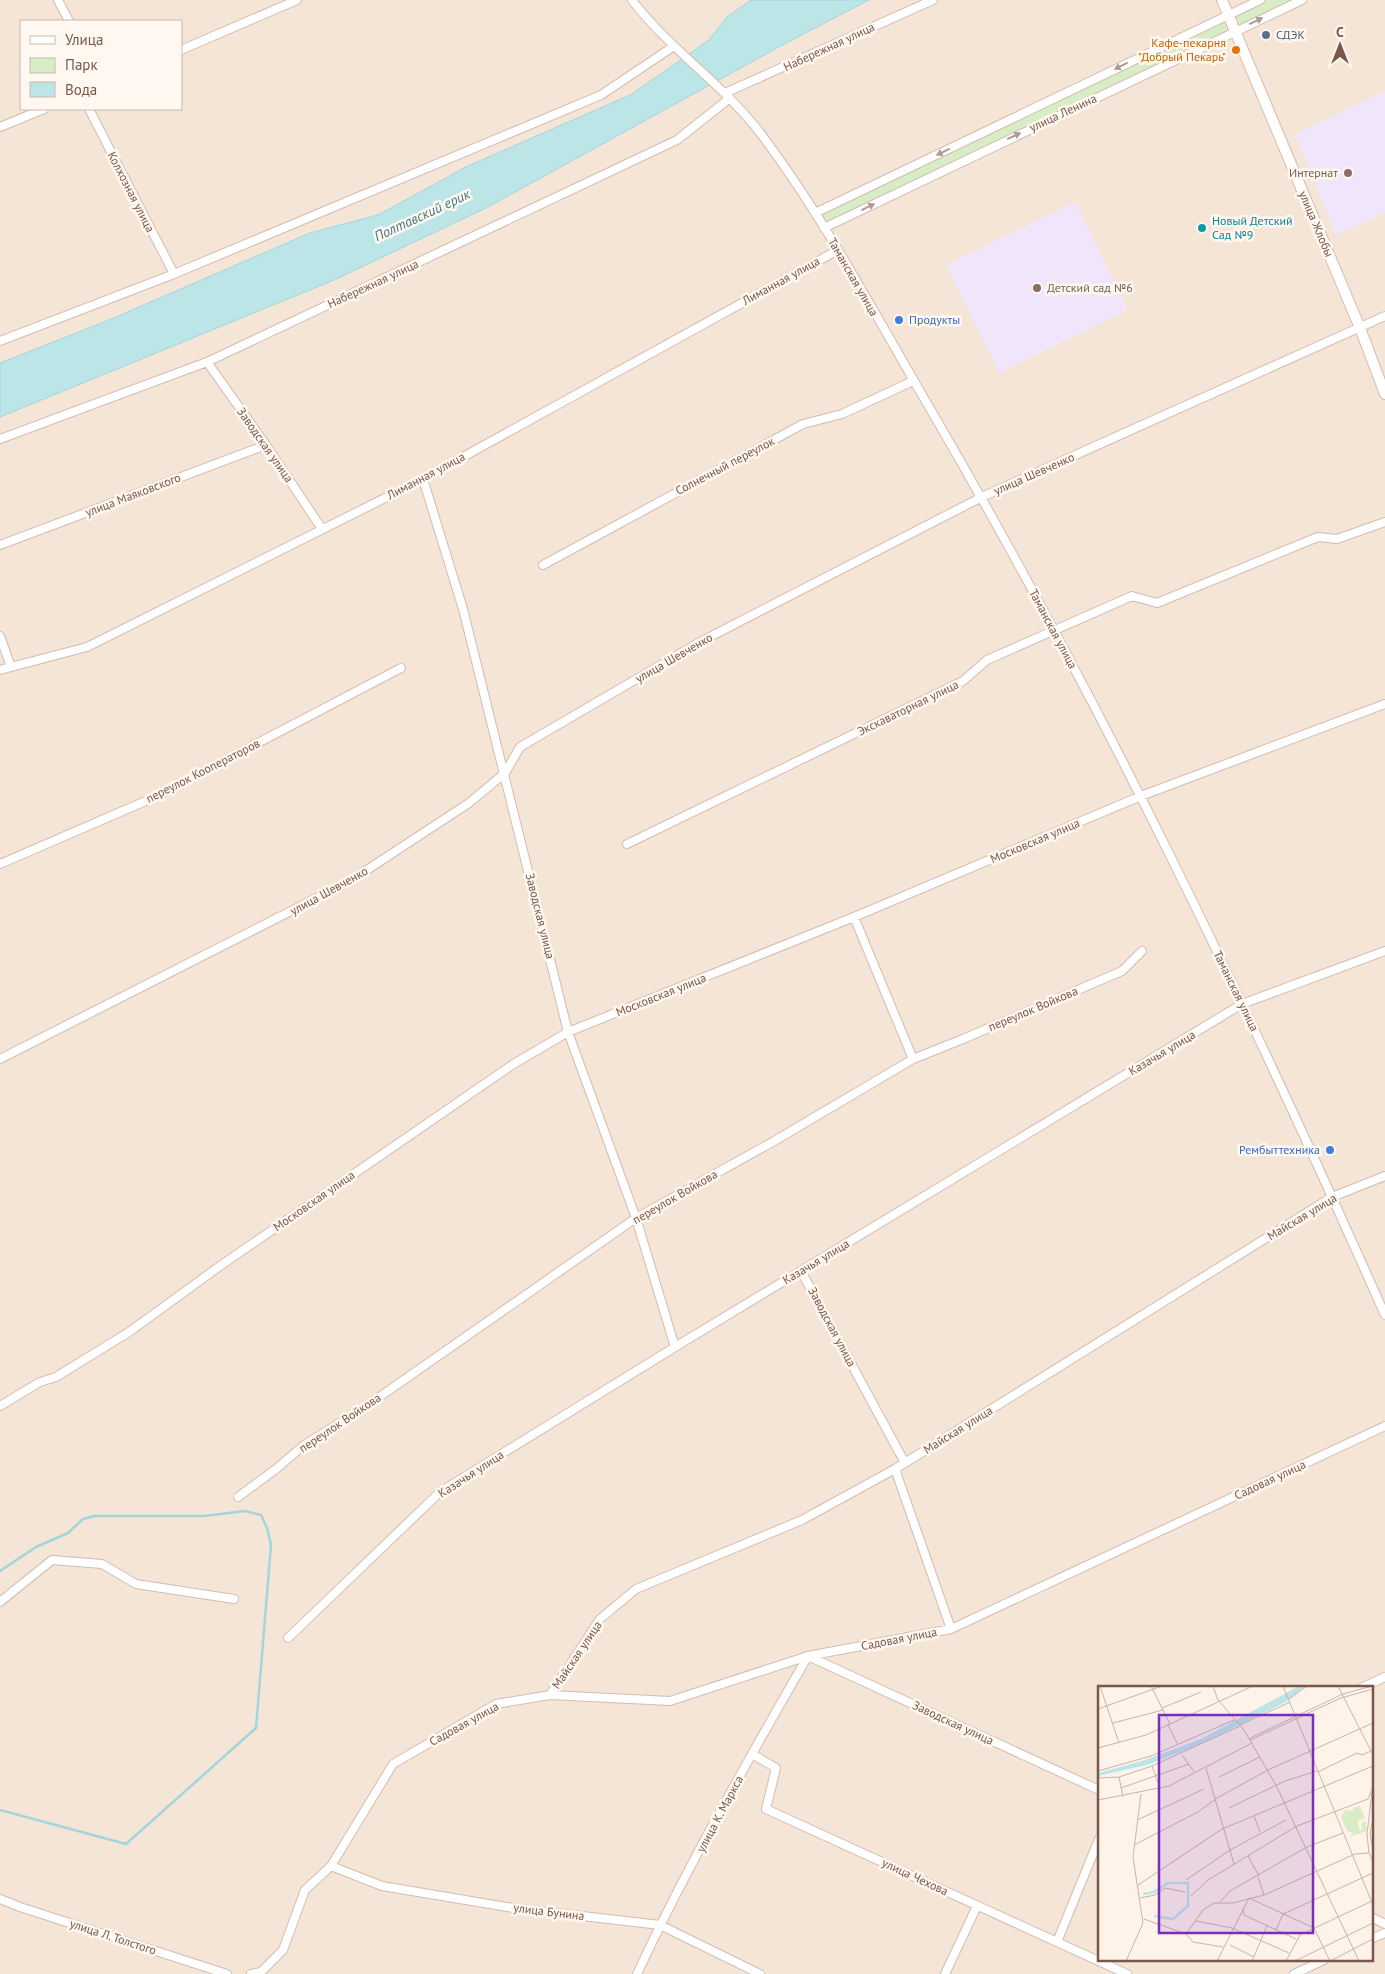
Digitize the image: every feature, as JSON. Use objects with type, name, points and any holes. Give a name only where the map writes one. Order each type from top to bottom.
[{"type":"street","points":[[58,0],[68,20]]},
{"type":"street","points":[[182,50],[297,0]]},
{"type":"street","name":"Таманская улица","points":[[632,0],[674,46],[728,95],[764,137],[838,250],[982,497],[1141,796],[1242,1004],[1385,1315]]},
{"type":"street","name":"Набережная улица","points":[[0,439],[207,362],[677,140],[728,95],[933,0]]},
{"type":"street","name":"улица Жлобы","points":[[1222,0],[1360,328],[1385,394]]},
{"type":"street","name":"улица Ленина","points":[[815,213],[1260,0]]},
{"type":"street","name":"улица Ленина","points":[[824,228],[1302,0]]},
{"type":"street","points":[[0,341],[174,274],[601,95],[674,46]]},
{"type":"street","points":[[0,127],[42,110]]},
{"type":"street","name":"Колхозная улица","points":[[90,110],[174,274]]},
{"type":"street","name":"Лиманная улица","points":[[0,670],[87,647],[423,479],[838,250]]},
{"type":"street","name":"улица Шевченко","points":[[0,1058],[350,881],[469,803],[505,773],[520,747],[700,642],[982,497],[1385,316]]},
{"type":"street","name":"Заводская улица","points":[[207,362],[266,445],[322,529]]},
{"type":"street","name":"Солнечный переулок","points":[[543,565],[803,424],[842,414],[913,381]]},
{"type":"street","name":"улица Маяковского","points":[[0,544],[266,445]]},
{"type":"street","name":"Заводская улица","points":[[423,479],[463,609],[568,1032],[636,1218],[675,1347]]},
{"type":"street","name":"Экскаваторная улица","points":[[627,844],[963,681],[987,660],[1132,596],[1158,603],[1318,536],[1337,539],[1385,522]]},
{"type":"street","points":[[0,636],[11,667]]},
{"type":"street","name":"переулок Кооператоров","points":[[0,864],[155,797],[401,668]]},
{"type":"street","name":"Московская улица","points":[[0,1406],[40,1382],[56,1377],[129,1332],[220,1266],[504,1070],[568,1032],[854,917],[1141,796],[1385,704]]},
{"type":"street","points":[[854,917],[913,1059]]},
{"type":"street","name":"переулок Войкова","points":[[238,1496],[276,1469],[303,1446],[365,1407],[636,1218],[776,1140],[913,1059],[1122,971],[1142,951]]},
{"type":"street","name":"Казачья улица","points":[[288,1638],[440,1492],[675,1347],[1242,1004],[1385,951]]},
{"type":"street","name":"Майская улица","points":[[550,1695],[600,1619],[636,1589],[802,1520],[895,1469],[1332,1197],[1385,1176]]},
{"type":"street","name":"Заводская улица","points":[[801,1271],[904,1463]]},
{"type":"street","name":"Садовая улица","points":[[331,1866],[393,1764],[496,1704],[550,1695],[670,1701],[808,1656],[951,1629],[1385,1426]]},
{"type":"street","points":[[895,1469],[951,1629]]},
{"type":"street","points":[[0,1602],[52,1560],[102,1564],[136,1584],[234,1599]]},
{"type":"street","name":"Заводская улица","points":[[808,1656],[1098,1790]]},
{"type":"street","name":"улица К. Маркса","points":[[637,1974],[660,1925],[752,1754],[808,1656]]},
{"type":"street","points":[[1365,1686],[1385,1677]]},
{"type":"street","name":"улица Чехова","points":[[752,1754],[776,1768],[766,1809],[1098,1961]]},
{"type":"street","points":[[1057,1942],[1098,1842]]},
{"type":"street","points":[[251,1974],[261,1972],[283,1950],[305,1890],[331,1866]]},
{"type":"street","name":"улица Бунина","points":[[331,1866],[382,1886],[513,1908],[660,1925],[760,1974]]},
{"type":"street","name":"улица Л. Толстого","points":[[0,1898],[20,1907],[228,1974]]},
{"type":"street","points":[[945,1974],[977,1906]]},
{"type":"street","points":[[1372,1918],[1385,1924]]},
{"type":"street","points":[[1372,1939],[1385,1933]]},
{"type":"street","name":"улица Чехова","points":[[1101,1962],[1127,1974]]},
{"type":"street","points":[[1294,1974],[1320,1962]]},
{"type":"shaded area","points":[[0,0],[1385,0],[1385,1974],[0,1974]]},
{"type":"shaded area","name":"Интернат","points":[[1385,91],[1385,213],[1336,235],[1295,134]]},
{"type":"shaded area","name":"Детский сад №6","points":[[1075,202],[1128,310],[999,373],[946,265]]},
{"type":"green space","points":[[1263,0],[1307,0],[1242,31],[1234,13]]},
{"type":"green space","points":[[1231,15],[1239,32],[825,225],[818,214]]},
{"type":"water","name":"Полтавский ерик","points":[[751,0],[869,0],[786,43],[486,208],[334,280],[0,417],[0,363],[109,320],[310,233],[378,215],[466,167],[632,94],[709,40],[727,17]]},
{"type":"waterway","points":[[0,1571],[36,1547],[68,1533],[83,1519],[94,1516],[204,1516],[245,1511],[261,1515],[267,1528],[271,1545],[256,1728],[126,1844],[0,1810]]},
{"type":"place","name":"СДЭК","points":[[1266,35]]},
{"type":"place","name":"Кафе-пекарня \"Добрый Пекарь\"","points":[[1236,50]]},
{"type":"place","name":"Интернат","points":[[1348,173]]},
{"type":"place","name":"Новый Детский Сад №9","points":[[1202,228]]},
{"type":"place","name":"Детский сад №6","points":[[1037,288]]},
{"type":"place","name":"Продукты","points":[[899,320]]},
{"type":"place","name":"Рембыттехника","points":[[1330,1150]]}]
